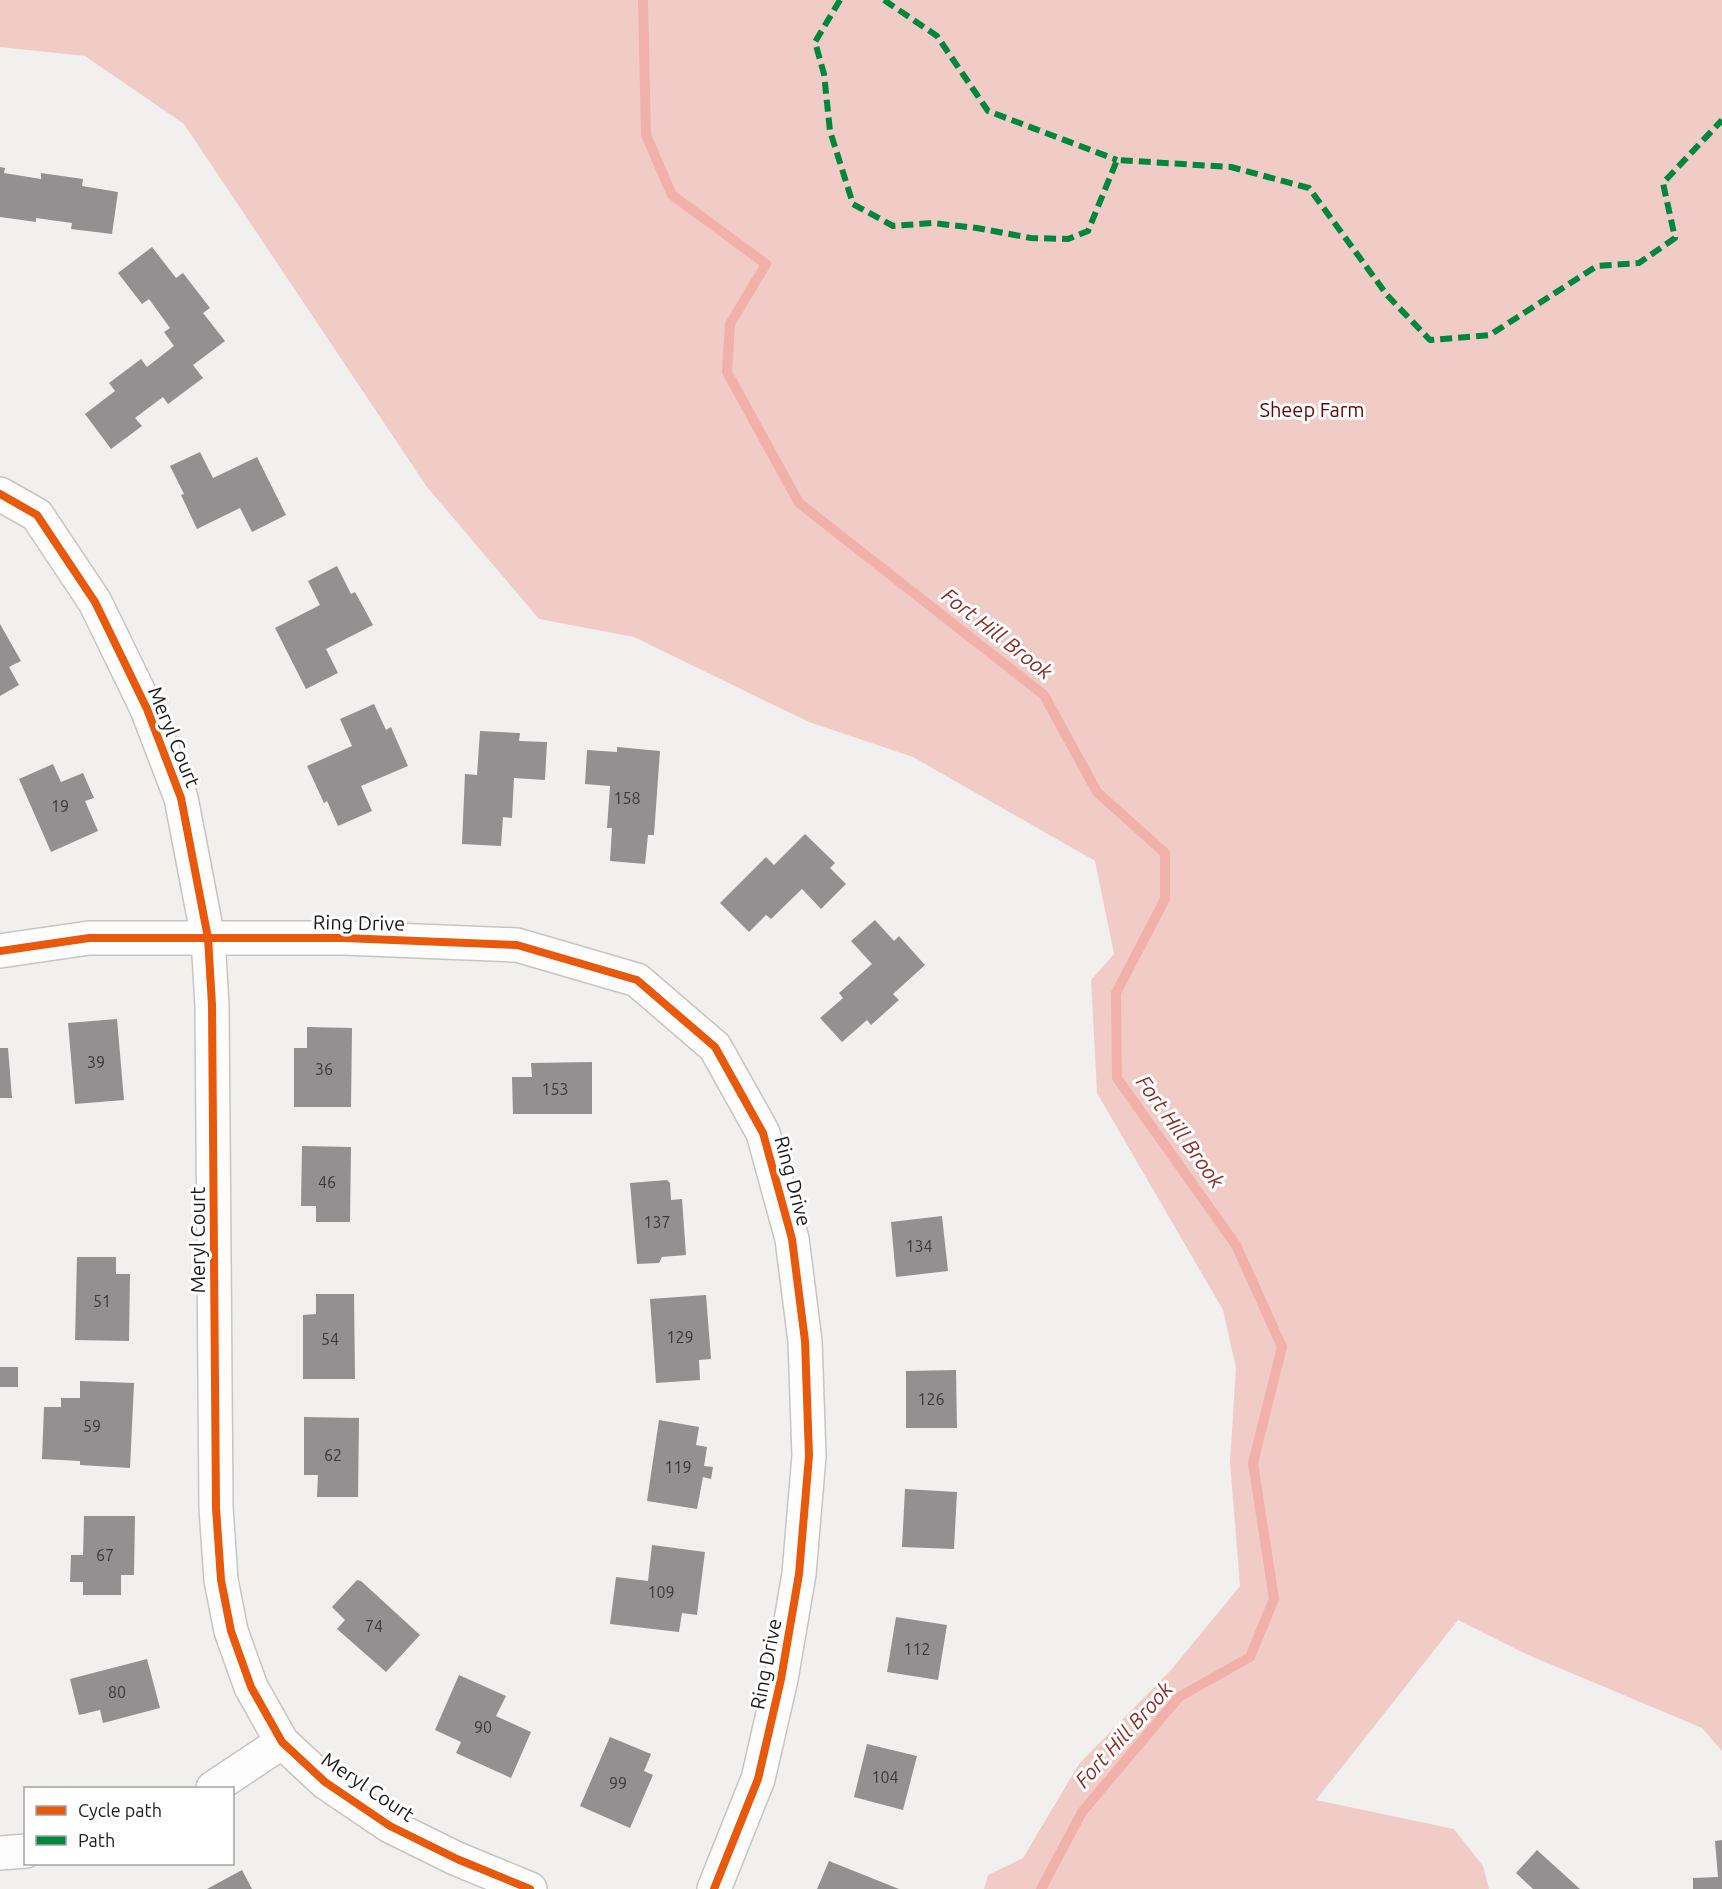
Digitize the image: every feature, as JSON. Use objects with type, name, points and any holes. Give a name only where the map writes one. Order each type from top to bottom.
[{"type":"street","name":"Meryl Court","points":[[0,494],[37,515],[95,602],[147,709],[181,798],[208,938],[212,1005],[216,1508],[221,1580],[231,1631],[251,1687],[282,1742],[325,1782],[390,1826],[457,1859],[530,1889]]},
{"type":"street","name":"Ring Drive","points":[[0,951],[89,938],[344,938],[517,945],[638,980],[715,1047],[763,1133],[792,1239],[805,1341],[809,1456],[800,1574],[781,1679],[758,1779],[714,1889]]},
{"type":"street","points":[[214,1787],[282,1742]]},
{"type":"street","points":[[0,1853],[24,1851]]},
{"type":"green space","name":"Sheep Farm","points":[[0,0],[1722,0],[1722,1751],[1702,1728],[1526,1654],[1458,1620],[1316,1800],[1454,1829],[1483,1866],[1489,1889],[984,1889],[988,1875],[1023,1858],[1079,1764],[1171,1670],[1240,1586],[1230,1462],[1236,1368],[1223,1310],[1097,1093],[1091,980],[1114,954],[1095,861],[913,757],[809,722],[634,637],[539,619],[427,487],[184,124],[85,56],[0,47]]},
{"type":"building","points":[[0,167],[5,168],[4,173],[41,179],[41,173],[83,179],[82,186],[118,192],[112,234],[71,229],[72,223],[36,218],[36,222],[0,217]]},
{"type":"building","points":[[152,247],[176,278],[183,273],[210,308],[203,313],[225,341],[193,365],[203,378],[168,404],[163,397],[135,418],[142,426],[111,449],[85,414],[115,391],[109,383],[141,359],[147,367],[174,346],[164,332],[170,328],[149,299],[142,304],[118,273]]},
{"type":"building","points":[[200,452],[213,478],[257,457],[286,515],[252,532],[240,508],[197,529],[181,495],[184,494],[170,466]]},
{"type":"building","points":[[337,566],[351,594],[355,592],[373,625],[326,649],[338,673],[306,689],[275,628],[320,605],[308,581]]},
{"type":"building","points":[[0,624],[21,661],[9,667],[19,685],[0,696]]},
{"type":"building","points":[[374,704],[386,730],[391,727],[408,766],[361,786],[372,811],[338,826],[327,801],[324,803],[307,766],[352,746],[340,719]]},
{"type":"building","points":[[480,731],[520,733],[519,741],[547,742],[545,780],[514,778],[512,818],[503,817],[501,846],[462,844],[465,774],[477,775]]},
{"type":"building","points":[[617,747],[660,751],[654,835],[648,835],[645,864],[610,861],[612,828],[607,828],[610,786],[585,784],[587,750],[617,752]]},
{"type":"building","points":[[53,764],[61,782],[83,773],[94,798],[85,801],[98,831],[51,852],[19,779]]},
{"type":"building","points":[[805,834],[835,863],[830,868],[846,884],[821,909],[802,889],[771,919],[766,915],[749,932],[720,903],[766,857],[774,865]]},
{"type":"building","points":[[875,920],[894,941],[899,936],[925,965],[893,994],[899,1000],[871,1025],[867,1020],[842,1042],[820,1018],[843,998],[839,993],[872,964],[851,941]]},
{"type":"building","points":[[117,1019],[124,1100],[75,1104],[68,1023]]},
{"type":"building","points":[[307,1027],[352,1028],[351,1107],[294,1107],[294,1048],[307,1048]]},
{"type":"building","points":[[0,1048],[8,1048],[12,1098],[0,1098]]},
{"type":"building","points":[[592,1062],[592,1114],[513,1114],[512,1077],[532,1077],[531,1063]]},
{"type":"building","points":[[302,1146],[351,1147],[350,1222],[316,1222],[316,1206],[301,1206]]},
{"type":"building","points":[[667,1180],[670,1183],[671,1200],[682,1199],[686,1255],[662,1257],[659,1263],[637,1264],[630,1183]]},
{"type":"building","points":[[942,1216],[948,1271],[896,1277],[891,1222]]},
{"type":"building","points":[[77,1257],[116,1257],[116,1274],[130,1274],[129,1341],[75,1340]]},
{"type":"building","points":[[316,1294],[354,1294],[355,1379],[303,1379],[303,1315],[316,1314]]},
{"type":"building","points":[[706,1295],[711,1359],[699,1360],[700,1380],[656,1383],[650,1299]]},
{"type":"building","points":[[0,1367],[18,1367],[18,1387],[0,1387]]},
{"type":"building","points":[[956,1370],[957,1428],[906,1428],[906,1371]]},
{"type":"building","points":[[80,1381],[134,1383],[130,1468],[80,1465],[80,1461],[42,1459],[44,1407],[61,1407],[61,1398],[80,1398]]},
{"type":"building","points":[[304,1417],[359,1418],[358,1497],[317,1497],[318,1475],[304,1475]]},
{"type":"building","points":[[659,1420],[699,1427],[696,1445],[707,1447],[704,1466],[713,1467],[711,1479],[703,1477],[697,1509],[647,1501]]},
{"type":"building","points":[[905,1489],[957,1492],[954,1549],[902,1547]]},
{"type":"building","points":[[84,1516],[135,1516],[134,1575],[121,1575],[121,1595],[83,1595],[83,1582],[70,1582],[71,1555],[83,1555]]},
{"type":"building","points":[[652,1545],[705,1552],[697,1615],[682,1613],[679,1632],[610,1624],[616,1577],[648,1581]]},
{"type":"building","points":[[357,1580],[361,1581],[420,1635],[386,1672],[337,1629],[345,1620],[332,1607]]},
{"type":"building","points":[[896,1617],[947,1625],[938,1680],[887,1672]]},
{"type":"building","points":[[147,1659],[160,1708],[103,1723],[100,1710],[79,1715],[70,1679]]},
{"type":"building","points":[[459,1675],[506,1696],[496,1716],[531,1732],[511,1778],[456,1753],[461,1742],[435,1730]]},
{"type":"building","points":[[610,1737],[651,1754],[644,1771],[653,1775],[630,1828],[580,1806]]},
{"type":"building","points":[[867,1744],[917,1756],[903,1810],[854,1797]]},
{"type":"building","points":[[1722,1840],[1722,1889],[1693,1889],[1693,1878],[1718,1877],[1715,1841]]},
{"type":"building","points":[[1537,1850],[1580,1889],[1533,1889],[1516,1873]]},
{"type":"building","points":[[829,1861],[899,1889],[817,1889]]},
{"type":"building","points":[[242,1870],[252,1889],[207,1889]]},
{"type":"waterway","name":"Fort Hill Brook","points":[[643,0],[646,135],[672,195],[766,264],[730,324],[727,372],[799,503],[1044,695],[1097,792],[1165,853],[1165,899],[1116,993],[1117,1078],[1236,1245],[1282,1347],[1253,1463],[1274,1599],[1250,1657],[1179,1697],[1082,1812],[1041,1889]]},
{"type":"marked path","points":[[840,0],[815,42],[824,74],[830,131],[853,204],[893,226],[932,223],[1031,238],[1068,239],[1088,231],[1117,160],[1231,167],[1309,188],[1387,295],[1430,340],[1490,335],[1597,266],[1639,263],[1675,238],[1663,183],[1722,120]]},
{"type":"marked path","points":[[884,0],[937,36],[988,111],[1117,160]]},
{"type":"cycle path","points":[[0,494],[37,515],[95,602],[147,709],[181,798],[208,938],[212,1005],[216,1508],[221,1580],[231,1631],[251,1687],[282,1742],[325,1782],[390,1826],[457,1859],[530,1889]]},
{"type":"cycle path","points":[[0,951],[89,938],[344,938],[517,945],[637,980],[715,1047],[763,1133],[792,1239],[805,1341],[809,1456],[799,1574],[781,1679],[758,1779],[714,1889]]}]
